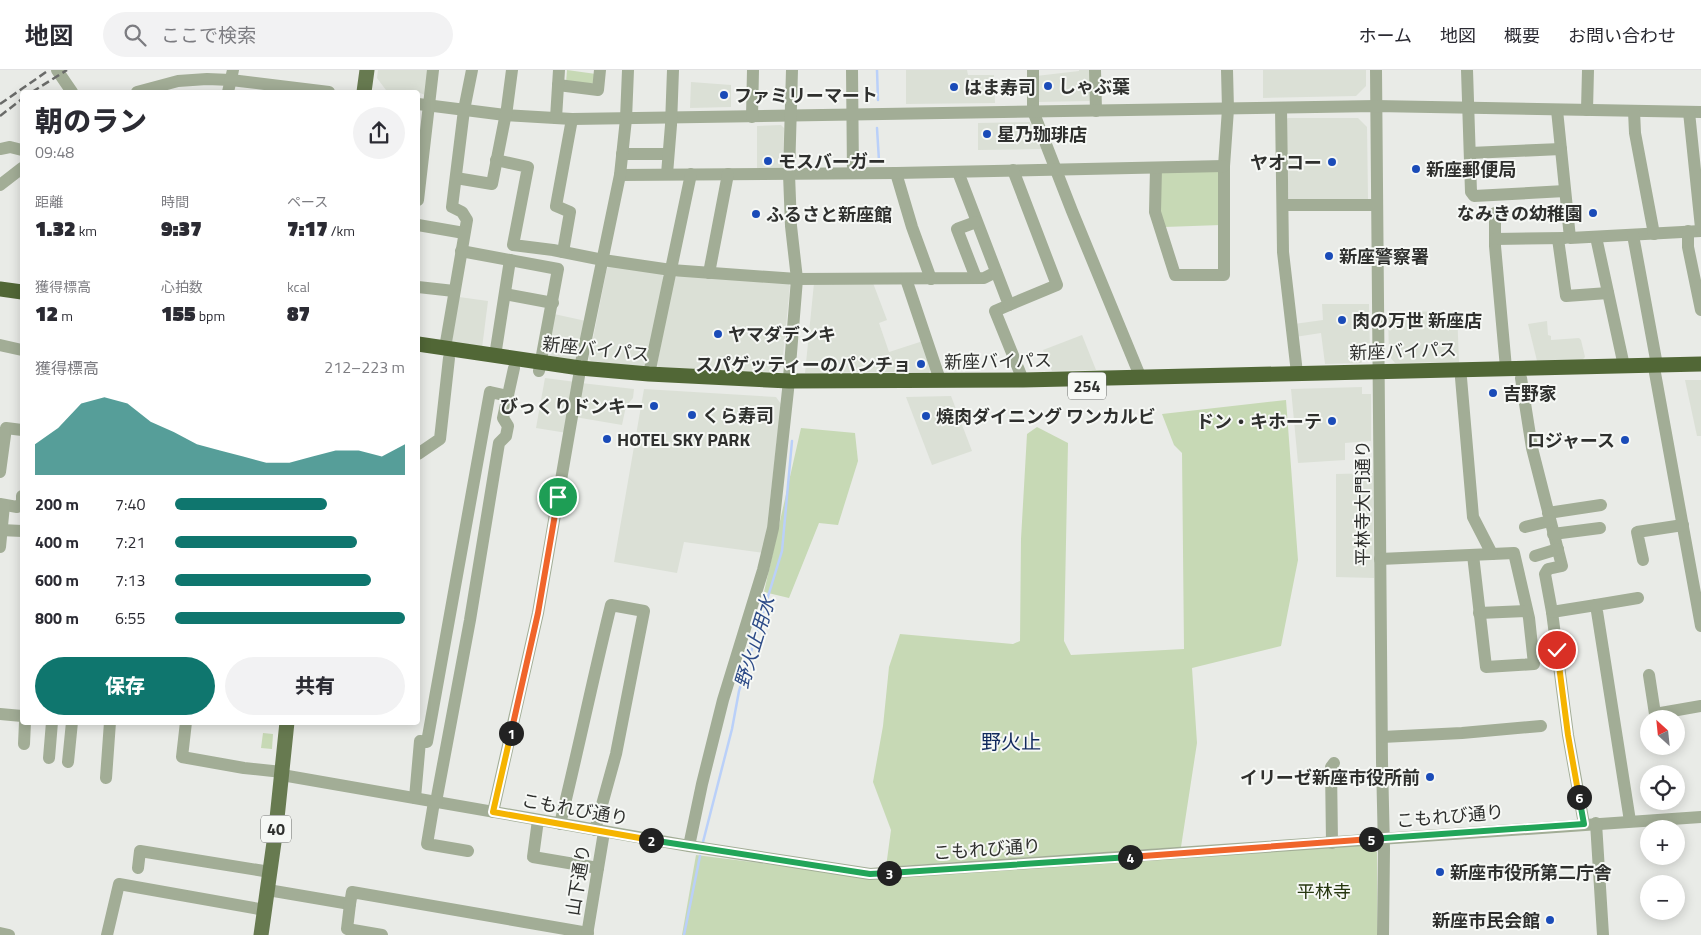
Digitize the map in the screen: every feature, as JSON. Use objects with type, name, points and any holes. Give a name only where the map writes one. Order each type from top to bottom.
[{"type":"highway","points":[[0,289],[20,292]]},
{"type":"highway","points":[[0,298],[20,301]]},
{"type":"highway","name":"新座バイパス","points":[[420,345],[447,353],[514,368],[540,366]]},
{"type":"highway","name":"新座バイパス","points":[[420,354],[447,353],[495,356],[579,372],[718,388],[940,380],[1023,380],[1297,373],[1521,378],[1701,364]]},
{"type":"highway","name":"新座バイパス","points":[[579,372],[649,374],[788,385],[1035,387],[1379,375],[1506,368],[1624,366],[1701,372]]},
{"type":"main road","points":[[364,90],[367,70]]},
{"type":"main road","name":"40","points":[[261,935],[287,725]]},
{"type":"street","points":[[57,70],[71,90]]},
{"type":"street","points":[[420,165],[424,105],[433,70]]},
{"type":"street","points":[[420,453],[440,439],[454,292],[467,220],[462,212],[452,207],[464,110],[472,70]]},
{"type":"street","points":[[456,178],[492,184],[506,115],[512,70]]},
{"type":"street","points":[[556,118],[559,70]]},
{"type":"street","points":[[558,85],[598,90],[600,70]]},
{"type":"street","points":[[493,812],[538,613],[579,372],[620,175],[626,119],[628,70]]},
{"type":"street","points":[[667,174],[672,70]]},
{"type":"street","points":[[752,117],[753,70]]},
{"type":"street","points":[[689,846],[723,700],[770,543],[778,488],[797,279],[791,226],[789,174],[792,70]]},
{"type":"street","points":[[852,70],[853,173]]},
{"type":"street","points":[[1033,70],[1033,111],[1140,376]]},
{"type":"street","points":[[1095,70],[1096,111]]},
{"type":"street","points":[[1156,168],[1155,212],[1174,275],[1224,275],[1224,166],[1228,109],[1227,70]]},
{"type":"street","name":"平林寺大門通り","points":[[1376,70],[1384,839],[1383,935]]},
{"type":"street","points":[[1467,70],[1471,192],[1474,196],[1565,191]]},
{"type":"street","points":[[1587,110],[1588,70]]},
{"type":"street","points":[[143,90],[176,75],[311,90]]},
{"type":"street","points":[[424,105],[506,115],[572,119],[1376,106],[1695,112],[1698,169],[1697,230],[1688,247],[1701,310]]},
{"type":"street","points":[[1281,108],[1283,252],[1297,373]]},
{"type":"street","points":[[1557,110],[1565,191],[1566,296],[1608,293]]},
{"type":"street","points":[[1634,111],[1635,133],[1654,234]]},
{"type":"street","points":[[563,252],[570,212],[556,206],[572,119]]},
{"type":"street","points":[[0,150],[10,147],[20,151]]},
{"type":"street","points":[[1470,153],[1561,149]]},
{"type":"street","points":[[622,154],[668,154]]},
{"type":"street","points":[[496,160],[528,167],[513,245],[671,270],[797,279],[984,278],[996,272]]},
{"type":"street","points":[[620,175],[896,173],[1224,166]]},
{"type":"street","points":[[0,185],[20,170]]},
{"type":"street","points":[[1013,170],[1058,285],[995,311],[1023,380]]},
{"type":"street","points":[[958,172],[1009,305]]},
{"type":"street","points":[[896,173],[912,227],[931,279]]},
{"type":"street","points":[[649,374],[691,174]]},
{"type":"street","points":[[709,273],[728,174]]},
{"type":"street","points":[[1283,205],[1377,205]]},
{"type":"street","points":[[1495,213],[1495,239],[1506,368]]},
{"type":"street","points":[[976,222],[958,229],[976,278]]},
{"type":"street","points":[[420,225],[464,232]]},
{"type":"street","points":[[1495,239],[1596,237],[1697,230]]},
{"type":"street","points":[[1633,235],[1701,626]]},
{"type":"street","points":[[1596,237],[1624,366]]},
{"type":"street","points":[[461,251],[558,269],[540,366]]},
{"type":"street","points":[[495,356],[510,260]]},
{"type":"street","points":[[906,279],[940,380]]},
{"type":"street","points":[[420,287],[454,292]]},
{"type":"street","points":[[505,294],[553,302]]},
{"type":"street","points":[[0,345],[20,350]]},
{"type":"street","points":[[468,851],[427,844],[470,620],[499,443],[506,436],[508,426],[503,418],[514,368]]},
{"type":"street","points":[[1461,378],[1473,517],[1492,554]]},
{"type":"street","points":[[1521,378],[1532,448],[1562,566],[1548,569],[1545,574],[1552,612],[1568,735],[1590,824],[1603,935]]},
{"type":"street","points":[[415,798],[420,741],[427,742],[490,392],[508,396]]},
{"type":"street","points":[[0,472],[6,428],[20,430]]},
{"type":"street","points":[[0,547],[2,504],[17,507],[20,505]]},
{"type":"street","points":[[1525,527],[1549,517],[1601,505]]},
{"type":"street","points":[[1643,560],[1637,532],[1684,525]]},
{"type":"street","points":[[1553,534],[1600,528]]},
{"type":"street","points":[[1,533],[20,531]]},
{"type":"street","points":[[1535,556],[1558,549]]},
{"type":"street","points":[[1380,559],[1514,553],[1527,611],[1534,664],[1486,667],[1473,555]]},
{"type":"street","points":[[1552,612],[1638,598]]},
{"type":"street","name":"山下通り","points":[[560,824],[611,605],[644,611],[600,831],[598,868],[587,934]]},
{"type":"street","points":[[1596,605],[1630,821]]},
{"type":"street","points":[[1479,613],[1527,611]]},
{"type":"street","points":[[451,617],[470,620]]},
{"type":"street","points":[[1649,676],[1655,714],[1701,706]]},
{"type":"street","points":[[0,714],[20,716]]},
{"type":"street","points":[[24,744],[25,725]]},
{"type":"street","points":[[49,758],[52,725]]},
{"type":"street","points":[[68,762],[72,725]]},
{"type":"street","points":[[106,778],[110,725]]},
{"type":"street","name":"こもれび通り","points":[[186,725],[182,757],[282,773],[600,831],[870,874],[1701,817]]},
{"type":"street","points":[[1382,737],[1462,733],[1541,726]]},
{"type":"street","points":[[1332,843],[1331,767],[1334,763]]},
{"type":"street","points":[[538,820],[533,857],[598,868]]},
{"type":"street","points":[[138,868],[140,851],[270,872]]},
{"type":"street","points":[[107,935],[119,884],[265,910]]},
{"type":"street","points":[[268,890],[350,904]]},
{"type":"street","points":[[382,935],[347,929],[352,892],[587,934]]},
{"type":"street","points":[[0,933],[9,935]]},
{"type":"shaded area","points":[[378,70],[430,70],[425,95],[420,93],[420,90],[386,90],[377,78]]},
{"type":"shaded area","points":[[906,70],[967,70],[968,75],[994,75],[995,103],[906,104]]},
{"type":"shaded area","points":[[1091,70],[1092,99],[1089,101],[1037,102],[1036,76]]},
{"type":"shaded area","points":[[1263,70],[1366,70],[1366,86],[1356,96],[1263,98]]},
{"type":"shaded area","points":[[691,82],[731,85],[731,107],[690,108]]},
{"type":"shaded area","points":[[1288,118],[1358,118],[1367,127],[1368,199],[1365,201],[1289,203],[1285,120]]},
{"type":"shaded area","points":[[1030,122],[1042,149],[978,150],[978,123]]},
{"type":"shaded area","points":[[781,125],[784,128],[783,166],[781,169],[757,169],[757,126]]},
{"type":"shaded area","points":[[609,266],[662,274],[664,278],[647,365],[643,367],[591,361],[589,359],[607,268]]},
{"type":"shaded area","points":[[678,276],[788,283],[790,286],[782,366],[776,372],[659,367],[657,365],[674,278]]},
{"type":"shaded area","points":[[814,283],[873,283],[887,320],[879,323],[889,352],[923,341],[932,368],[928,374],[897,372],[805,373]]},
{"type":"shaded area","points":[[459,297],[488,301],[482,348],[454,344],[452,341]]},
{"type":"shaded area","points":[[1322,304],[1369,304],[1370,354],[1361,363],[1325,364],[1321,333],[1295,337],[1294,324],[1323,320]]},
{"type":"shaded area","points":[[1457,311],[1459,362],[1395,363],[1389,356],[1388,312]]},
{"type":"shaded area","points":[[554,314],[586,321],[576,360],[550,356],[548,353]]},
{"type":"shaded area","points":[[1547,321],[1548,335],[1551,336],[1551,340],[1579,338],[1581,340],[1585,357],[1582,360],[1537,361],[1528,324]]},
{"type":"shaded area","points":[[1082,335],[1096,370],[1052,371],[1043,350]]},
{"type":"shaded area","points":[[545,378],[576,382],[567,433],[536,428]]},
{"type":"shaded area","points":[[1685,380],[1701,380],[1701,436],[1697,436]]},
{"type":"shaded area","points":[[581,383],[634,389],[633,398],[626,406],[622,425],[575,417]]},
{"type":"shaded area","name":"ドン・キホーテ","points":[[1362,387],[1362,394],[1371,394],[1371,441],[1345,443],[1345,460],[1298,463],[1291,389]]},
{"type":"shaded area","points":[[644,389],[776,397],[781,404],[764,553],[684,542],[677,573],[614,562]]},
{"type":"shaded area","points":[[951,396],[972,451],[932,465],[906,397]]},
{"type":"shaded area","points":[[1373,473],[1374,578],[1336,577],[1336,474]]},
{"type":"green space","points":[[567,70],[596,74],[595,83],[566,83]]},
{"type":"green space","points":[[1219,171],[1221,225],[1164,227],[1158,210],[1160,174],[1162,172]]},
{"type":"green space","points":[[1286,400],[1298,560],[1281,646],[1192,668],[1197,743],[1181,847],[886,867],[891,830],[873,782],[883,726],[889,667],[900,634],[1013,644],[1020,641],[1021,539],[1027,434],[1037,427],[1068,443],[1064,641],[1071,655],[1184,649],[1182,453],[1174,445],[1162,414]]},
{"type":"green space","points":[[801,428],[855,433],[858,461],[838,525],[819,523],[789,598],[764,592]]},
{"type":"green space","points":[[263,733],[273,734],[272,749],[261,748]]},
{"type":"green space","name":"平林寺","points":[[1368,845],[1377,852],[1377,935],[682,935],[696,855],[879,878]]},
{"type":"waterway","points":[[877,70],[878,100]]},
{"type":"waterway","points":[[877,128],[879,161]]},
{"type":"waterway","name":"野火止用水","points":[[703,842],[732,729],[739,691],[782,551],[792,441]]},
{"type":"waterway","name":"野火止用水","points":[[684,935],[700,856]]},
{"type":"railway","points":[[20,90],[49,70]]},
{"type":"railway","points":[[35,90],[67,70]]},
{"type":"railway","points":[[0,104],[20,90]]},
{"type":"railway","points":[[0,116],[20,101]]},
{"type":"place","name":"しゃぶ葉","points":[[1048,86]]},
{"type":"place","name":"はま寿司","points":[[954,87]]},
{"type":"place","name":"ファミリーマート","points":[[724,95]]},
{"type":"place","name":"星乃珈琲店","points":[[987,134]]},
{"type":"place","name":"モスバーガー","points":[[768,161]]},
{"type":"place","name":"ヤオコー","points":[[1332,162]]},
{"type":"place","name":"新座郵便局","points":[[1416,169]]},
{"type":"place","name":"なみきの幼稚園","points":[[1593,213]]},
{"type":"place","name":"ふるさと新座館","points":[[756,214]]},
{"type":"place","name":"新座警察署","points":[[1329,256]]},
{"type":"place","name":"肉の万世 新座店","points":[[1342,320]]},
{"type":"place","name":"ヤマダデンキ","points":[[718,334]]},
{"type":"place","name":"スパゲッティーのパンチョ","points":[[921,364]]},
{"type":"place","name":"吉野家","points":[[1493,393]]},
{"type":"place","name":"びっくりドンキー","points":[[654,406]]},
{"type":"place","name":"くら寿司","points":[[692,415]]},
{"type":"place","name":"焼肉ダイニング ワンカルビ","points":[[926,416]]},
{"type":"place","name":"ドン・キホーテ","points":[[1332,421]]},
{"type":"place","name":"HOTEL SKY PARK","points":[[607,439]]},
{"type":"place","name":"ロジャース","points":[[1625,440]]},
{"type":"place","name":"イリーゼ新座市役所前","points":[[1430,777]]},
{"type":"place","name":"新座市役所第二庁舎","points":[[1440,872]]},
{"type":"place","name":"新座市民会館","points":[[1550,920]]},
{"type":"district","name":"野火止","points":[[1011,741]]},
{"type":"route","points":[[558,497],[538,613],[493,812],[689,846],[870,874],[1584,824],[1568,735],[1557,650]]}]
